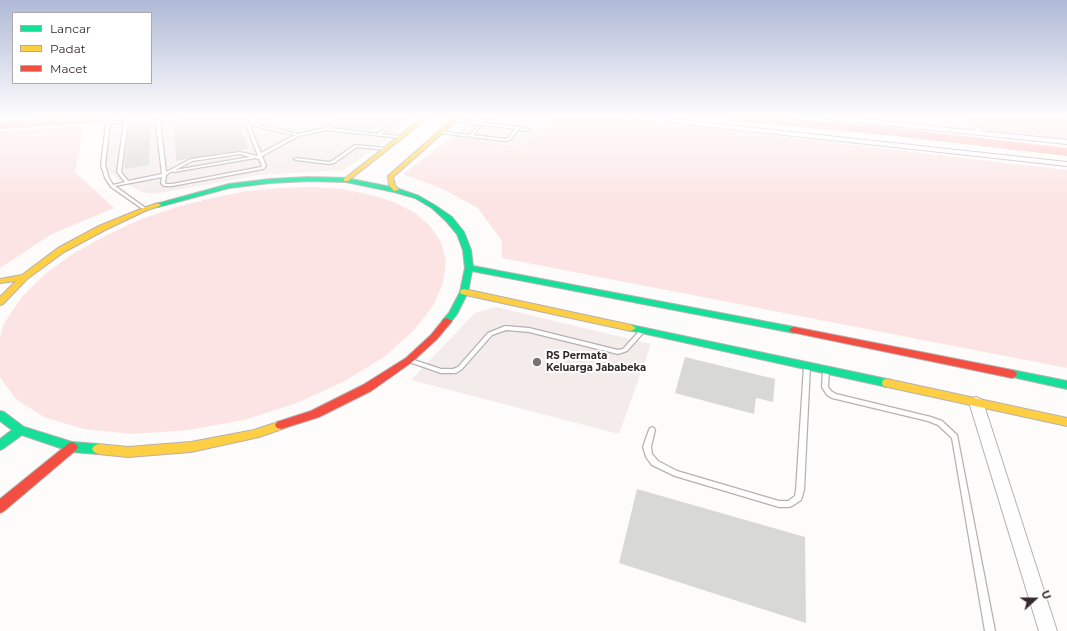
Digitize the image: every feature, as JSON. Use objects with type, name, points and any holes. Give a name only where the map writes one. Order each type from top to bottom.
[{"type":"main road","points":[[396,190],[392,185],[390,176],[424,146]]},
{"type":"main road","points":[[346,180],[386,148]]},
{"type":"main road","points":[[0,302],[24,277],[61,250],[102,228],[145,209],[187,196],[229,186],[278,180],[346,180],[396,190],[417,198],[434,207],[449,219],[461,234],[467,250],[469,268],[464,292],[453,314],[434,337],[409,360],[367,388],[321,410],[255,434],[191,447],[136,451],[72,447],[20,430],[0,415]]},
{"type":"main road","points":[[469,268],[714,314],[1067,385]]},
{"type":"main road","points":[[0,281],[24,277]]},
{"type":"main road","points":[[464,292],[1067,422]]},
{"type":"main road","points":[[0,446],[20,430]]},
{"type":"main road","points":[[0,507],[72,447]]},
{"type":"street","points":[[907,146],[1067,164]]},
{"type":"street","points":[[976,402],[1048,631]]},
{"type":"lane","points":[[105,146],[103,165],[107,178],[112,186],[145,209]]},
{"type":"lane","points":[[123,146],[119,172],[127,182]]},
{"type":"lane","points":[[161,146],[164,175],[163,183],[172,185],[257,170],[264,166],[255,146]]},
{"type":"lane","points":[[170,171],[259,156],[277,146]]},
{"type":"lane","points":[[296,159],[330,163],[334,162],[355,146]]},
{"type":"lane","points":[[363,146],[386,148]]},
{"type":"lane","points":[[112,186],[164,175],[191,160],[240,153],[259,156]]},
{"type":"lane","points":[[409,360],[441,372],[454,371],[460,368],[490,334],[505,328],[529,330],[618,352],[625,350],[643,330]]},
{"type":"lane","points":[[652,430],[647,447],[649,455],[655,463],[682,475],[779,504],[789,504],[798,498],[800,490],[807,366]]},
{"type":"lane","points":[[826,369],[825,387],[829,393],[834,396],[929,418],[940,423],[955,437],[990,631]]},
{"type":"shaded area","points":[[0,146],[80,146],[75,172],[114,208],[50,235],[0,268]]},
{"type":"shaded area","points":[[108,146],[377,146],[344,170],[259,175],[154,194],[142,192],[118,179],[105,168]]},
{"type":"shaded area","points":[[439,146],[866,146],[1067,170],[1067,368],[502,258],[502,241],[478,208],[443,189],[403,174]]},
{"type":"shaded area","points":[[313,187],[343,189],[371,195],[394,202],[415,213],[430,226],[441,242],[446,261],[443,283],[433,306],[413,331],[384,357],[345,381],[297,403],[244,420],[188,430],[133,434],[84,429],[44,417],[16,399],[0,377],[0,337],[4,324],[21,298],[45,274],[74,253],[141,219],[177,207],[247,191]]},
{"type":"shaded area","name":"RS Permata Keluarga Jababeka","points":[[496,307],[651,344],[619,434],[411,380],[475,313]]},
{"type":"building","points":[[127,146],[150,146],[149,165],[124,169]]},
{"type":"building","points":[[175,146],[247,146],[248,149],[176,161]]},
{"type":"building","points":[[685,357],[775,379],[773,402],[756,398],[754,414],[675,393]]},
{"type":"building","points":[[637,489],[805,537],[806,623],[619,563]]},
{"type":"waterway","points":[[1019,146],[1067,152]]},
{"type":"traffic: fast","points":[[158,205],[229,186],[270,181],[309,179],[346,180],[396,190],[417,197],[434,207],[449,219],[461,234],[467,250],[469,268],[464,292],[453,314],[447,321]]},
{"type":"traffic: fast","points":[[469,268],[794,330]]},
{"type":"traffic: fast","points":[[631,328],[887,383]]},
{"type":"traffic: fast","points":[[1012,374],[1067,385]]},
{"type":"traffic: fast","points":[[0,415],[20,430],[72,447],[98,449]]},
{"type":"traffic: fast","points":[[0,445],[20,430]]},
{"type":"traffic: slow","points":[[346,180],[389,146]]},
{"type":"traffic: slow","points":[[396,190],[392,185],[390,177],[425,146]]},
{"type":"traffic: slow","points":[[0,302],[24,277],[61,250],[102,228],[145,209],[158,205]]},
{"type":"traffic: slow","points":[[0,281],[24,277]]},
{"type":"traffic: slow","points":[[464,292],[631,328]]},
{"type":"traffic: slow","points":[[887,383],[1067,422]]},
{"type":"traffic: slow","points":[[98,449],[128,452],[191,447],[255,434],[281,425]]},
{"type":"traffic: jam","points":[[281,425],[315,414],[367,388],[409,360],[434,337],[447,321]]},
{"type":"traffic: jam","points":[[794,330],[1012,374]]},
{"type":"traffic: jam","points":[[0,507],[72,447]]},
{"type":"place","name":"RS Permata Keluarga Jababeka","points":[[537,362]]}]
